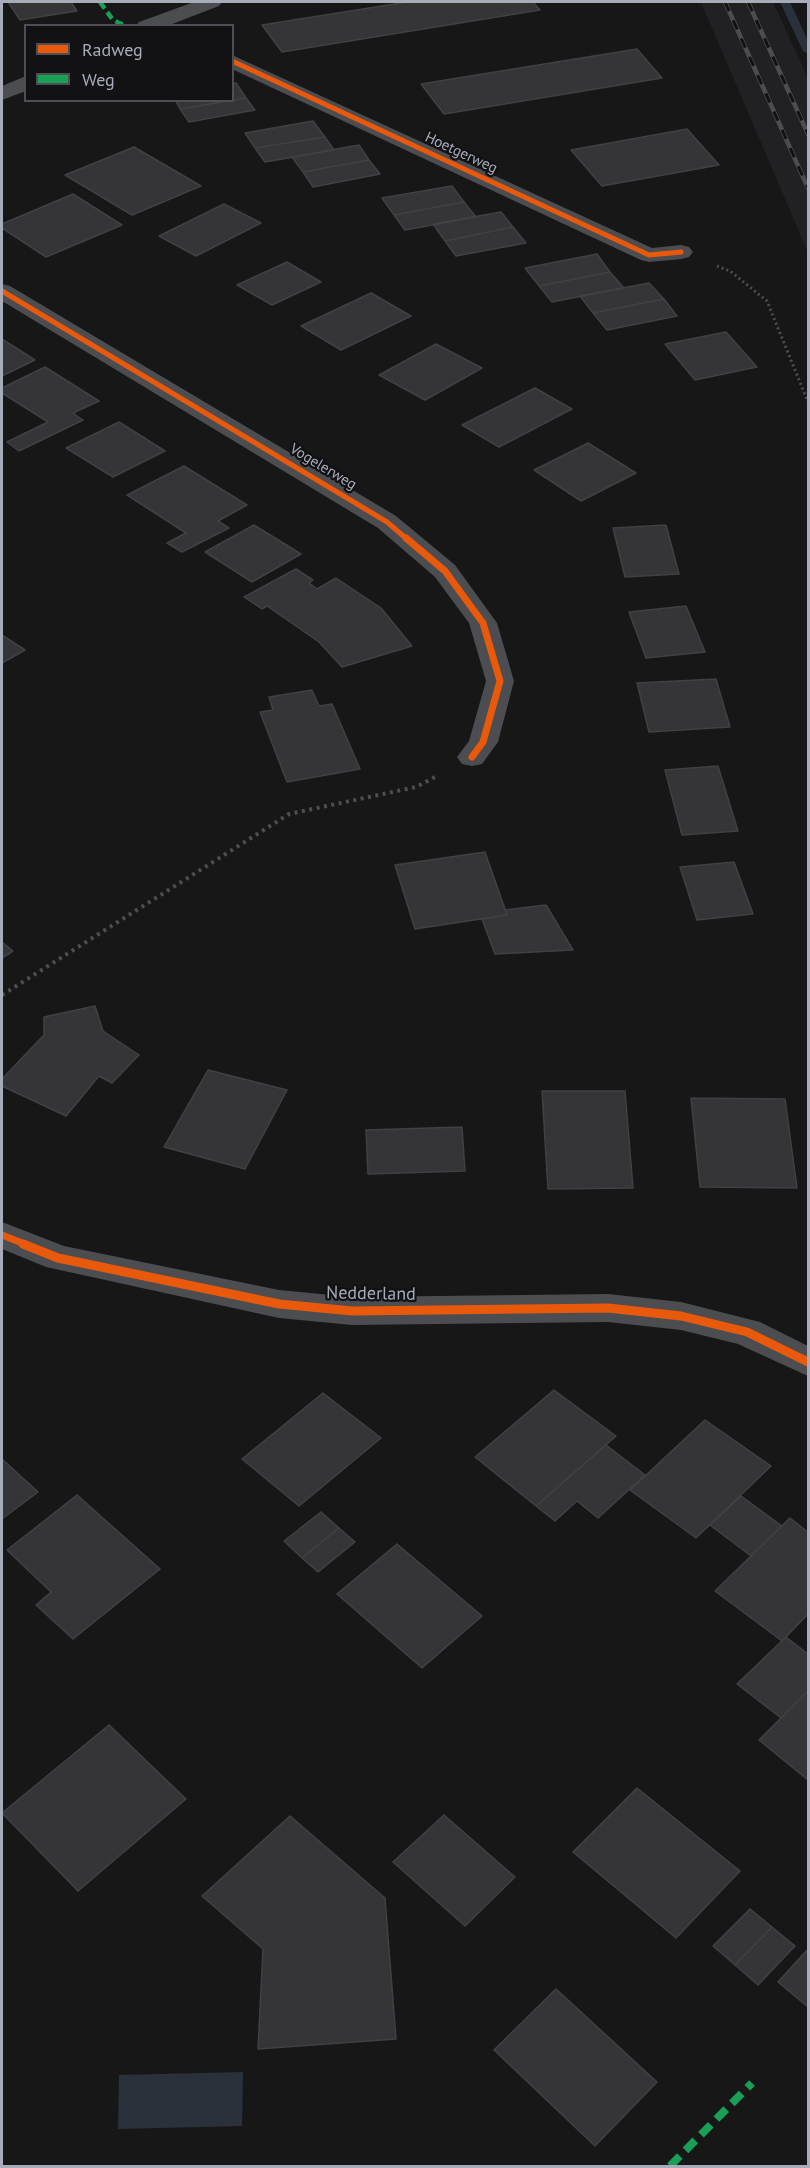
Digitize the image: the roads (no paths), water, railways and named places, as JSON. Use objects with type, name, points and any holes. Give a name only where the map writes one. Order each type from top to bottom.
[{"type":"street","points":[[154,24],[212,2]]},
{"type":"street","name":"Hoetgerweg","points":[[234,62],[649,255],[681,252]]},
{"type":"street","points":[[2,94],[24,83]]},
{"type":"street","name":"Vogelerweg","points":[[2,291],[387,522],[445,571],[483,623],[500,681],[483,742],[472,757]]},
{"type":"street","name":"Nedderland","points":[[2,1235],[58,1258],[279,1304],[352,1311],[608,1308],[681,1316],[747,1332],[808,1362]]},
{"type":"waterway","points":[[785,2],[808,51]]},
{"type":"railway","points":[[725,2],[808,188]]},
{"type":"railway","points":[[748,2],[808,134]]}]
